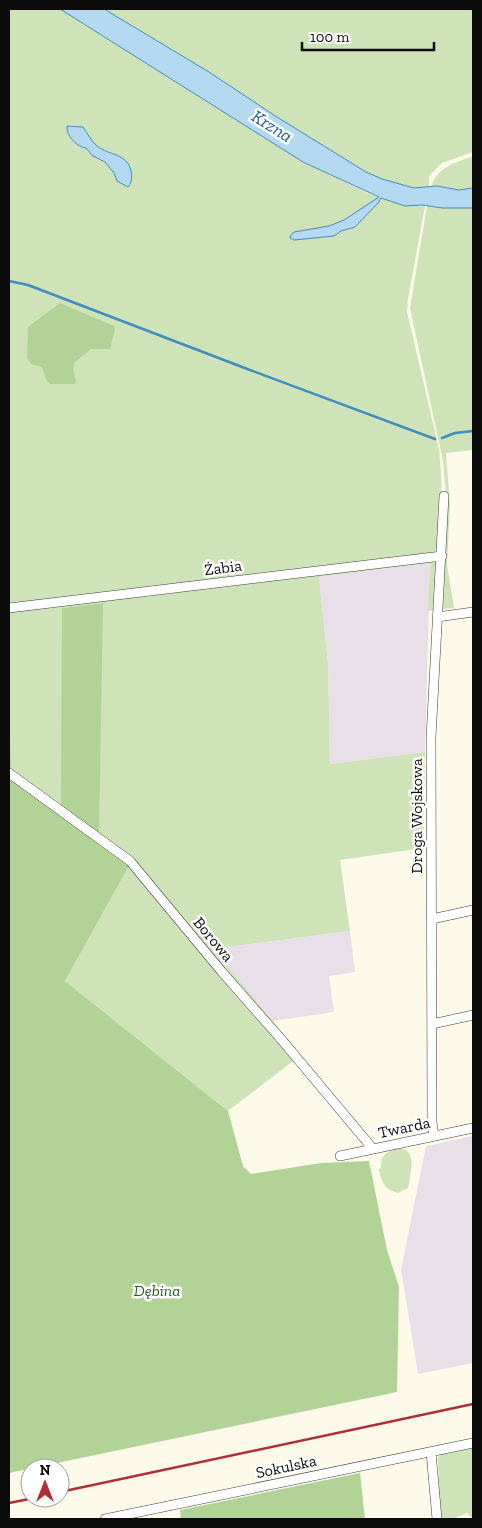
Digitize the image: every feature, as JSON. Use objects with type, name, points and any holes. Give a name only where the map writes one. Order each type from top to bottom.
[{"type":"street","name":"Droga Wojskowa","points":[[434,1136],[432,1122],[431,737],[444,496]]},
{"type":"street","name":"Żabia","points":[[9,608],[442,556]]},
{"type":"street","points":[[437,617],[473,612]]},
{"type":"street","name":"Borowa","points":[[9,773],[130,861],[373,1149]]},
{"type":"street","points":[[432,919],[473,910]]},
{"type":"street","points":[[432,1024],[473,1015]]},
{"type":"street","name":"Twarda","points":[[340,1156],[473,1128]]},
{"type":"street","name":"Sokulska","points":[[105,1519],[473,1443]]},
{"type":"street","points":[[430,1452],[437,1519]]},
{"type":"shaded area","points":[[430,561],[425,752],[330,764],[328,663],[319,577]]},
{"type":"shaded area","points":[[350,931],[355,972],[329,976],[334,1012],[273,1021],[212,949]]},
{"type":"shaded area","points":[[473,1136],[473,1363],[418,1374],[401,1270],[426,1146]]},
{"type":"green space","points":[[9,9],[60,9],[303,162],[372,195],[405,206],[425,206],[407,312],[439,449],[441,470],[441,510],[434,610],[428,611],[430,562],[319,577],[328,663],[330,764],[425,752],[423,848],[340,860],[350,931],[213,949],[301,1055],[228,1111],[65,981],[129,866],[99,845],[102,603],[62,608],[62,805],[11,769],[9,615]]},
{"type":"green space","points":[[104,9],[473,9],[473,152],[442,163],[429,176],[429,187],[414,188],[382,179],[366,172],[209,72]]},
{"type":"green space","points":[[473,156],[473,188],[459,190],[431,187],[442,170]]},
{"type":"green space","points":[[427,206],[473,208],[473,450],[446,453],[450,506],[447,565],[454,608],[443,609],[441,608],[446,495],[443,461],[410,308]]},
{"type":"green space","points":[[60,303],[114,326],[115,330],[110,349],[91,349],[75,362],[73,369],[75,384],[50,384],[46,380],[42,367],[31,364],[27,358],[28,327]]},
{"type":"green space","name":"Dębina","points":[[103,603],[99,845],[129,866],[65,981],[228,1111],[243,1166],[251,1174],[321,1163],[369,1161],[387,1250],[399,1287],[397,1392],[70,1460],[70,1458],[20,1458],[20,1471],[9,1473],[9,615],[11,769],[61,805],[62,608]]},
{"type":"green space","points":[[400,1148],[409,1153],[412,1164],[408,1188],[398,1193],[393,1192],[384,1184],[379,1169],[381,1168],[383,1156],[392,1150]]},
{"type":"green space","points":[[473,1446],[473,1519],[467,1513],[453,1519],[440,1519],[438,1458],[441,1453]]},
{"type":"green space","points":[[360,1473],[365,1519],[181,1519],[180,1510]]},
{"type":"water","name":"Krzna","points":[[60,9],[104,9],[209,72],[366,172],[382,179],[414,188],[437,186],[459,190],[473,188],[473,208],[405,206],[381,198],[355,227],[341,231],[334,236],[294,240],[290,238],[294,232],[329,226],[344,220],[379,197],[303,162]]},
{"type":"water","points":[[67,126],[83,127],[97,146],[126,161],[131,173],[129,186],[117,181],[114,173],[105,162],[93,156],[86,148],[79,146],[68,134]]},
{"type":"waterway","points":[[9,281],[28,285],[435,439]]},
{"type":"waterway","points":[[442,438],[455,433],[473,431]]},
{"type":"railway","points":[[70,1490],[473,1404]]},
{"type":"railway","points":[[9,1503],[20,1501]]}]
